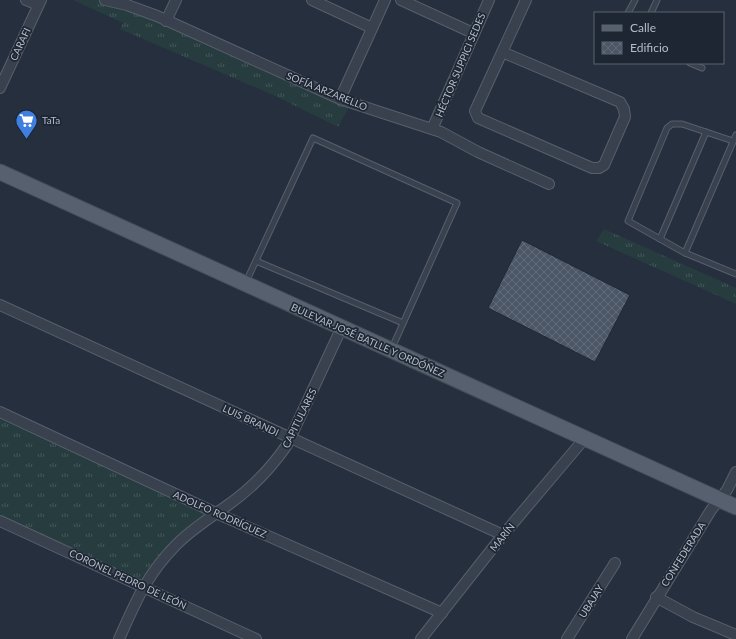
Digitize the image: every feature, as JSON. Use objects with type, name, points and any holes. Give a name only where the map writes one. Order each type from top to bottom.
[{"type":"main road","name":"BULEVAR JOSÉ BATLLE Y ORDÓÑEZ","points":[[0,172],[341,329],[391,350],[736,507]]},
{"type":"street","points":[[26,0],[40,3]]},
{"type":"street","name":"SOFÍA ARZARELLO","points":[[105,0],[140,9],[340,99],[432,129],[549,184]]},
{"type":"street","points":[[166,21],[176,0]]},
{"type":"street","points":[[312,0],[372,28]]},
{"type":"street","points":[[340,99],[385,0]]},
{"type":"street","points":[[401,0],[473,33]]},
{"type":"street","name":"HÉCTOR SUPPICI SEDES","points":[[432,129],[473,33],[489,0]]},
{"type":"street","points":[[502,52],[620,102],[624,109],[625,117],[604,165],[599,168],[592,168],[478,118],[475,111],[502,52],[526,0]]},
{"type":"street","name":"CARAFI","points":[[0,88],[40,3]]},
{"type":"street","name":"LUIS BRANDI","points":[[0,305],[503,535]]},
{"type":"street","name":"CAPITULARES","points":[[119,639],[143,586],[154,570],[177,544],[253,485],[278,459],[290,438],[341,329]]},
{"type":"street","name":"ADOLFO RODRÍGUEZ","points":[[0,412],[216,513],[442,613]]},
{"type":"street","name":"MARÍN","points":[[421,639],[503,535],[585,438]]},
{"type":"street","name":"CONFEDERADA","points":[[632,639],[710,510],[728,490],[736,472]]},
{"type":"street","name":"CORONEL PEDRO DE LEÓN","points":[[0,521],[256,639]]},
{"type":"street","name":"UBAJAY","points":[[569,638],[615,563]]},
{"type":"street","points":[[656,597],[693,617],[736,635]]},
{"type":"lane","points":[[629,12],[635,0]]},
{"type":"lane","points":[[651,12],[657,0]]},
{"type":"lane","points":[[692,64],[702,68]]},
{"type":"lane","points":[[733,140],[682,124],[672,124],[667,128],[628,221],[685,253],[736,274]]},
{"type":"lane","points":[[660,239],[706,132]]},
{"type":"lane","points":[[685,253],[736,135]]},
{"type":"lane","points":[[245,284],[313,138],[457,203],[391,350]]},
{"type":"lane","points":[[256,261],[403,323]]},
{"type":"green space","points":[[73,0],[99,0],[133,9],[349,107],[338,127],[273,95],[120,29],[123,23]]},
{"type":"green space","points":[[604,229],[736,288],[736,304],[596,241]]},
{"type":"green space","points":[[0,418],[207,513],[207,516],[142,581],[0,517]]},
{"type":"building","points":[[522,240],[630,295],[595,362],[488,308]]},
{"type":"place","name":"TaTa","points":[[27,140]]}]
